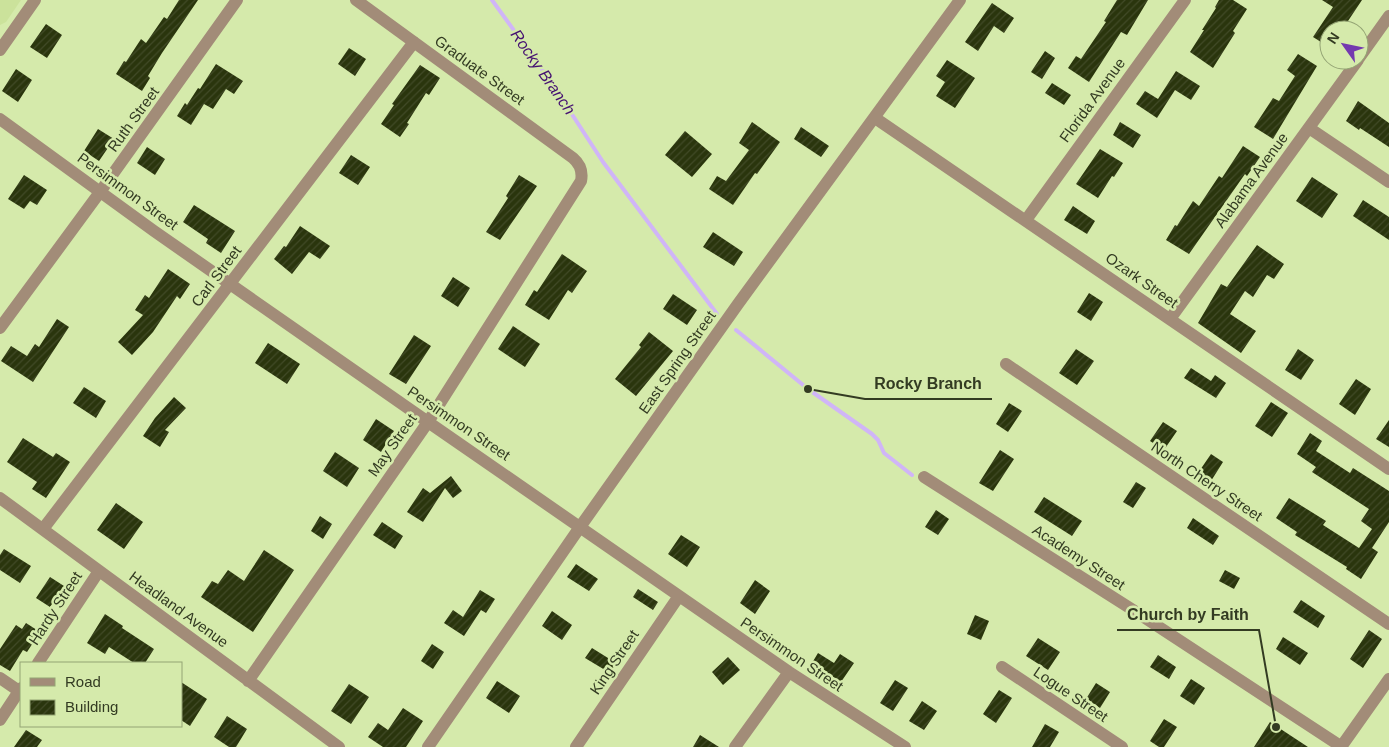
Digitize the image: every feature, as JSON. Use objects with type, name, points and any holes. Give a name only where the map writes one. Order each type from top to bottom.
[{"type":"street","points":[[1,47],[35,0]]},
{"type":"street","name":"Ruth Street","points":[[0,328],[237,0]]},
{"type":"street","name":"Graduate Street","points":[[356,0],[577,161],[581,170]]},
{"type":"street","name":"East Spring Street","points":[[428,747],[580,527],[738,304],[960,0]]},
{"type":"street","name":"Florida Avenue","points":[[1026,220],[1186,0]]},
{"type":"street","name":"Alabama Avenue","points":[[1369,44],[1389,16]]},
{"type":"street","name":"Carl Street","points":[[43,529],[414,42]]},
{"type":"street","name":"Alabama Avenue","points":[[1170,319],[1350,70]]},
{"type":"street","name":"Ozark Street","points":[[875,118],[1389,469]]},
{"type":"street","name":"Persimmon Street","points":[[0,119],[100,192],[428,422],[789,672],[905,747]]},
{"type":"street","points":[[1309,128],[1389,182]]},
{"type":"street","name":"May Street","points":[[248,681],[428,422],[579,186],[581,170]]},
{"type":"street","name":"North Cherry Street","points":[[1006,364],[1389,624]]},
{"type":"street","name":"Academy Street","points":[[924,477],[1133,610],[1342,747]]},
{"type":"street","name":"Headland Avenue","points":[[0,498],[339,747]]},
{"type":"street","name":"Hardy Street","points":[[39,662],[99,570]]},
{"type":"street","name":"King Street","points":[[576,747],[679,596]]},
{"type":"street","name":"Logue Street","points":[[1002,667],[1122,747]]},
{"type":"street","points":[[735,747],[789,672]]},
{"type":"street","points":[[0,678],[20,690],[0,720]]},
{"type":"street","points":[[1342,747],[1389,679]]},
{"type":"shaded area","points":[[0,0],[21,0],[6,22],[0,25]]},
{"type":"building","points":[[179,0],[198,0],[162,53],[148,76],[150,78],[142,91],[116,74],[141,39],[146,43],[164,17],[167,19]]},
{"type":"building","points":[[1117,0],[1148,0],[1127,35],[1121,32],[1089,82],[1068,68],[1076,56],[1081,59],[1106,22],[1104,21]]},
{"type":"building","points":[[1219,0],[1233,0],[1247,9],[1233,31],[1235,33],[1213,68],[1190,52],[1204,30],[1202,30]]},
{"type":"building","points":[[1322,0],[1362,0],[1349,20],[1324,20],[1333,7]]},
{"type":"building","points":[[992,3],[1014,18],[1004,33],[994,26],[978,51],[965,42]]},
{"type":"building","points":[[46,24],[62,35],[47,58],[30,47]]},
{"type":"building","points":[[1319,28],[1319,41],[1313,37]]},
{"type":"building","points":[[349,48],[366,59],[355,76],[338,64]]},
{"type":"building","points":[[1045,51],[1055,58],[1042,79],[1031,72]]},
{"type":"building","points":[[1298,54],[1317,66],[1273,139],[1254,127],[1273,98],[1279,101],[1295,76],[1287,70]]},
{"type":"building","points":[[947,60],[975,78],[955,108],[936,96],[945,82],[936,76]]},
{"type":"building","points":[[216,64],[243,81],[234,94],[226,89],[213,109],[204,104],[191,125],[177,116],[185,103],[187,105],[198,88],[200,89]]},
{"type":"building","points":[[420,65],[440,78],[429,95],[426,93],[400,137],[381,124],[394,105],[392,104]]},
{"type":"building","points":[[16,69],[32,80],[18,102],[2,91]]},
{"type":"building","points":[[1176,71],[1200,86],[1191,100],[1175,90],[1157,118],[1136,104],[1145,91],[1158,99]]},
{"type":"building","points":[[1052,83],[1071,95],[1064,105],[1045,93]]},
{"type":"building","points":[[1358,101],[1389,123],[1389,147],[1346,121]]},
{"type":"building","points":[[752,122],[780,142],[757,174],[755,173],[733,205],[709,189],[717,176],[726,181],[749,150],[739,143]]},
{"type":"building","points":[[1120,122],[1141,135],[1133,148],[1113,135]]},
{"type":"building","points":[[801,127],[829,146],[821,157],[794,139]]},
{"type":"building","points":[[98,129],[114,139],[99,161],[84,151]]},
{"type":"building","points":[[685,131],[712,154],[692,177],[665,155]]},
{"type":"building","points":[[1243,146],[1260,157],[1247,176],[1245,174],[1189,254],[1166,240],[1193,201],[1199,206],[1219,176],[1222,178]]},
{"type":"building","points":[[147,147],[165,159],[155,175],[137,163]]},
{"type":"building","points":[[1100,149],[1123,163],[1098,198],[1076,184]]},
{"type":"building","points":[[351,155],[370,167],[358,185],[339,173]]},
{"type":"building","points":[[24,175],[47,190],[37,205],[30,201],[24,209],[8,199]]},
{"type":"building","points":[[519,175],[537,186],[500,240],[486,232],[508,198],[506,196]]},
{"type":"building","points":[[1312,177],[1338,194],[1322,218],[1296,201]]},
{"type":"building","points":[[1363,200],[1389,217],[1389,240],[1353,216]]},
{"type":"building","points":[[194,205],[235,231],[221,253],[206,243],[208,239],[183,222]]},
{"type":"building","points":[[1073,206],[1095,221],[1087,234],[1064,220]]},
{"type":"building","points":[[300,226],[330,246],[320,259],[309,252],[292,274],[274,259],[284,246],[286,247]]},
{"type":"building","points":[[713,232],[743,252],[734,266],[703,247]]},
{"type":"building","points":[[1257,245],[1284,264],[1274,279],[1267,275],[1253,297],[1245,291],[1230,314],[1256,331],[1241,353],[1198,323],[1221,284],[1227,287]]},
{"type":"building","points":[[562,254],[587,271],[572,293],[568,290],[549,320],[525,305],[534,290],[537,292]]},
{"type":"building","points":[[168,269],[190,284],[180,299],[177,296],[153,332],[132,355],[118,342],[143,315],[135,310],[145,295],[149,298]]},
{"type":"building","points":[[453,277],[470,288],[458,307],[441,296]]},
{"type":"building","points":[[1089,293],[1103,302],[1091,321],[1077,312]]},
{"type":"building","points":[[673,294],[697,310],[687,325],[663,309]]},
{"type":"building","points":[[57,319],[69,327],[33,382],[1,361],[11,346],[27,356],[35,344],[39,347]]},
{"type":"building","points":[[513,326],[540,344],[525,367],[498,349]]},
{"type":"building","points":[[649,332],[673,351],[636,396],[615,379],[641,347],[639,345]]},
{"type":"building","points":[[414,335],[431,346],[406,384],[389,374]]},
{"type":"building","points":[[268,343],[300,364],[287,384],[255,363]]},
{"type":"building","points":[[1076,349],[1094,361],[1077,385],[1059,373]]},
{"type":"building","points":[[1298,349],[1314,360],[1301,380],[1285,370]]},
{"type":"building","points":[[1191,368],[1211,381],[1215,375],[1226,383],[1216,398],[1184,378]]},
{"type":"building","points":[[1356,379],[1371,389],[1355,415],[1339,404]]},
{"type":"building","points":[[84,387],[106,401],[96,418],[73,403]]},
{"type":"building","points":[[174,397],[186,408],[165,430],[169,432],[160,447],[143,436],[155,418]]},
{"type":"building","points":[[1271,402],[1288,413],[1272,437],[1255,426]]},
{"type":"building","points":[[1009,403],[1022,411],[1008,432],[996,424]]},
{"type":"building","points":[[376,419],[394,431],[381,452],[363,440]]},
{"type":"building","points":[[1389,420],[1389,447],[1376,439]]},
{"type":"building","points":[[1163,422],[1177,431],[1164,450],[1150,441]]},
{"type":"building","points":[[1310,433],[1322,441],[1316,451],[1350,473],[1353,468],[1389,491],[1389,522],[1372,548],[1378,552],[1361,579],[1346,569],[1347,567],[1295,535],[1297,532],[1276,518],[1289,498],[1326,521],[1323,525],[1359,548],[1372,529],[1361,521],[1369,509],[1312,472],[1316,467],[1297,454]]},
{"type":"building","points":[[23,438],[53,457],[56,453],[70,462],[46,498],[32,489],[37,482],[7,462]]},
{"type":"building","points":[[1000,450],[1014,459],[993,491],[979,483]]},
{"type":"building","points":[[335,452],[359,468],[347,487],[323,471]]},
{"type":"building","points":[[1211,454],[1223,462],[1211,481],[1198,473]]},
{"type":"building","points":[[451,476],[462,491],[453,498],[445,488],[423,522],[407,512],[423,488],[430,493]]},
{"type":"building","points":[[1136,482],[1146,488],[1133,508],[1123,502]]},
{"type":"building","points":[[1044,497],[1082,521],[1072,536],[1034,512]]},
{"type":"building","points":[[116,503],[143,522],[124,549],[97,530]]},
{"type":"building","points":[[936,510],[949,519],[938,535],[925,527]]},
{"type":"building","points":[[320,516],[332,524],[323,539],[311,531]]},
{"type":"building","points":[[1193,518],[1219,536],[1213,545],[1187,528]]},
{"type":"building","points":[[382,522],[403,536],[395,549],[373,535]]},
{"type":"building","points":[[681,535],[700,547],[687,567],[668,554]]},
{"type":"building","points":[[4,549],[31,566],[20,583],[0,570],[0,555]]},
{"type":"building","points":[[264,550],[294,570],[253,632],[201,597],[212,581],[218,584],[228,570],[244,581]]},
{"type":"building","points":[[576,564],[598,579],[589,591],[567,577]]},
{"type":"building","points":[[1225,570],[1240,578],[1234,589],[1219,581]]},
{"type":"building","points":[[50,577],[64,586],[50,607],[36,598]]},
{"type":"building","points":[[755,580],[770,591],[755,614],[740,603]]},
{"type":"building","points":[[638,589],[658,602],[653,610],[633,597]]},
{"type":"building","points":[[480,590],[495,599],[486,613],[481,610],[464,636],[444,623],[453,610],[463,617]]},
{"type":"building","points":[[1301,600],[1325,616],[1318,628],[1293,612]]},
{"type":"building","points":[[552,611],[572,625],[562,640],[542,626]]},
{"type":"building","points":[[105,614],[123,626],[122,628],[154,649],[146,662],[132,662],[109,647],[105,654],[87,643]]},
{"type":"building","points":[[975,615],[989,621],[981,640],[967,634]]},
{"type":"building","points":[[26,623],[40,632],[27,652],[23,650],[10,671],[0,665],[0,649],[16,625],[22,629]]},
{"type":"building","points":[[1369,630],[1382,639],[1363,668],[1350,659]]},
{"type":"building","points":[[1283,637],[1308,653],[1300,665],[1276,649]]},
{"type":"building","points":[[1038,638],[1060,652],[1048,670],[1026,656]]},
{"type":"building","points":[[432,644],[444,652],[433,669],[421,661]]},
{"type":"building","points":[[592,648],[616,663],[610,673],[585,658]]},
{"type":"building","points":[[818,653],[834,663],[840,654],[854,663],[841,682],[812,663]]},
{"type":"building","points":[[1158,655],[1176,667],[1169,679],[1150,667]]},
{"type":"building","points":[[728,657],[740,670],[723,685],[712,672]]},
{"type":"building","points":[[1191,679],[1205,688],[1194,705],[1180,696]]},
{"type":"building","points":[[895,680],[908,688],[893,711],[880,703]]},
{"type":"building","points":[[497,681],[520,696],[509,713],[486,698]]},
{"type":"building","points":[[182,683],[207,699],[190,726],[182,721]]},
{"type":"building","points":[[1096,683],[1110,692],[1100,708],[1086,699]]},
{"type":"building","points":[[349,684],[369,697],[351,724],[331,711]]},
{"type":"building","points":[[999,690],[1012,698],[996,723],[983,714]]},
{"type":"building","points":[[922,701],[937,711],[924,730],[909,721]]},
{"type":"building","points":[[403,708],[423,721],[406,747],[383,747],[368,737],[378,723],[388,730]]},
{"type":"building","points":[[227,716],[247,729],[236,747],[229,747],[214,737]]},
{"type":"building","points":[[1164,719],[1177,727],[1164,747],[1159,747],[1150,741]]},
{"type":"building","points":[[1270,722],[1308,747],[1254,747]]},
{"type":"building","points":[[1045,724],[1059,732],[1050,747],[1032,747]]},
{"type":"building","points":[[26,730],[42,740],[37,747],[14,747]]},
{"type":"building","points":[[700,735],[719,747],[693,747]]},
{"type":"waterway","name":"Rocky Branch","points":[[492,0],[549,79],[603,162],[717,314]]},
{"type":"waterway","name":"Rocky Branch","points":[[736,330],[808,389],[872,434],[878,440],[884,453],[912,475]]},
{"type":"place","name":"Rocky Branch","points":[[808,389]]},
{"type":"place","name":"Church by Faith","points":[[1276,727]]}]
